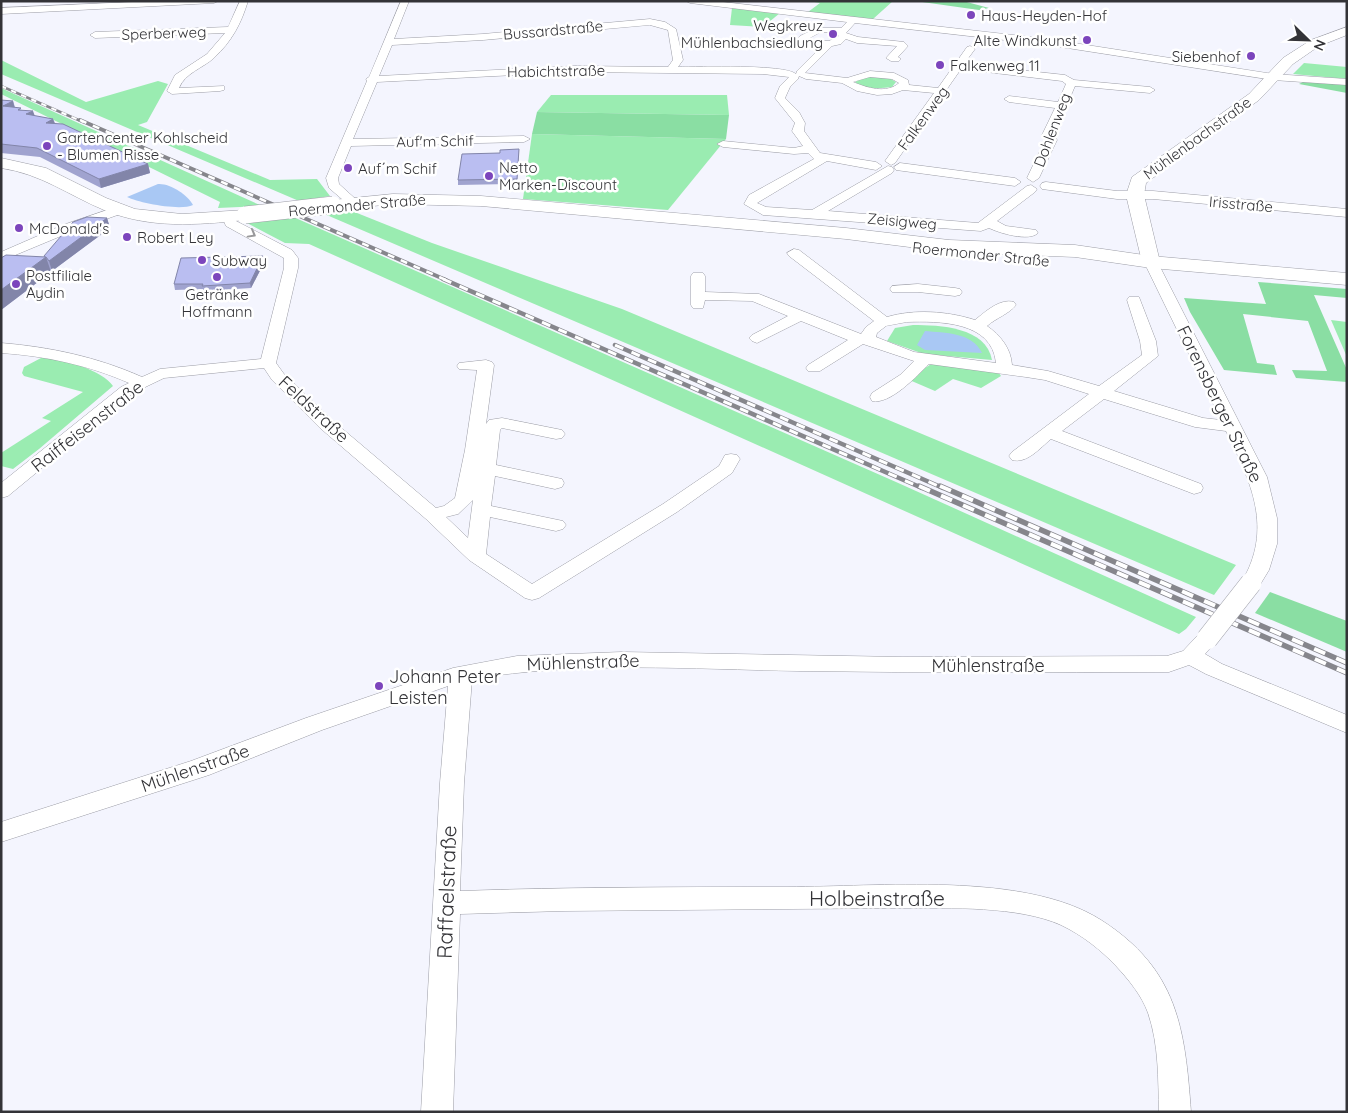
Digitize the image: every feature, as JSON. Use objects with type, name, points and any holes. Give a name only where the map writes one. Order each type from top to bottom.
[{"type":"main road","name":"Mühlenbachstraße","points":[[1151,262],[1135,195],[1137,184],[1142,177],[1233,114],[1254,97],[1288,61],[1308,47],[1347,31]]},
{"type":"main road","name":"Roermonder Straße","points":[[1,163],[45,174],[119,210],[162,218],[185,219],[237,216],[354,203],[419,199],[481,201],[813,222],[840,232],[947,246],[1039,248],[1120,255],[1151,262],[1347,279]]},
{"type":"street","points":[[1,11],[214,1]]},
{"type":"street","name":"Sperberweg","points":[[220,88],[172,91],[178,77],[196,69],[219,48],[233,30],[244,1]]},
{"type":"street","points":[[354,203],[333,185],[332,178],[371,79],[405,1]]},
{"type":"street","points":[[690,1],[1048,42],[1273,76],[1347,82]]},
{"type":"street","points":[[854,19],[844,34],[838,42],[829,44],[805,41],[803,38],[811,31],[828,30],[844,34],[857,40],[901,44],[902,46],[891,58],[895,60],[881,74]]},
{"type":"street","name":"Bussardstraße","points":[[388,42],[483,37],[650,22],[662,24],[672,29],[678,60],[671,70]]},
{"type":"street","name":"Sperberweg","points":[[94,35],[233,30]]},
{"type":"street","points":[[829,44],[785,86],[780,98],[795,114],[800,123],[798,131],[816,156],[1015,182],[1021,187],[1032,184]]},
{"type":"street","name":"Falkenweg","points":[[889,166],[959,66],[966,48],[983,50]]},
{"type":"street","name":"Dohlenweg","points":[[959,66],[1065,78],[1071,82],[1150,90]]},
{"type":"street","name":"Habichtstraße","points":[[371,79],[545,70],[671,70],[742,71],[848,81]]},
{"type":"street","points":[[903,86],[904,82],[900,78],[881,74],[859,75],[847,83],[856,88],[869,90],[890,91],[903,86],[942,91]]},
{"type":"street","name":"Dohlenweg","points":[[1032,184],[1051,140],[1048,135],[1071,82]]},
{"type":"street","points":[[1311,88],[1338,93]]},
{"type":"street","points":[[1009,99],[1060,105]]},
{"type":"street","name":"Auf'm Schif","points":[[347,143],[524,139]]},
{"type":"street","points":[[723,144],[794,151],[810,149]]},
{"type":"street","name":"Zeisigweg","points":[[825,158],[753,198],[750,204],[763,211],[813,222],[981,227],[1032,184]]},
{"type":"street","name":"Zeisigweg","points":[[813,222],[889,166]]},
{"type":"street","name":"Irisstraße","points":[[1032,184],[1040,189],[1046,186],[1347,213]]},
{"type":"street","points":[[1,257],[42,239],[119,210]]},
{"type":"street","name":"Feldstraße","points":[[237,216],[231,223],[286,253],[291,258],[291,268],[268,363],[278,377],[326,424],[433,515],[476,556],[532,593],[670,508],[726,469],[731,459]]},
{"type":"street","points":[[988,222],[1003,230],[1031,234]]},
{"type":"street","points":[[794,253],[884,322]]},
{"type":"street","name":"Forensberger Straße","points":[[1151,262],[1258,477],[1268,511],[1268,540],[1264,558],[1251,583],[1207,639],[1191,656]]},
{"type":"street","points":[[698,276],[698,300],[754,297],[799,316],[894,351],[925,360],[1004,368],[1048,376],[1201,423],[1232,426]]},
{"type":"street","points":[[918,288],[922,318]]},
{"type":"street","points":[[897,289],[918,288],[955,292]]},
{"type":"street","points":[[1018,456],[1150,356],[1148,341],[1134,300]]},
{"type":"street","points":[[976,326],[990,315],[1009,305]]},
{"type":"street","points":[[756,338],[799,316]]},
{"type":"street","points":[[814,368],[864,339],[872,328],[884,322],[896,319],[922,318],[953,320],[976,326],[999,344],[1004,355],[1004,368]]},
{"type":"street","points":[[1,348],[69,357],[115,371],[141,382]]},
{"type":"street","points":[[878,397],[906,378],[925,360]]},
{"type":"street","name":"Raiffeisenstraße","points":[[1,492],[127,390],[141,382],[160,374],[176,371],[268,363]]},
{"type":"street","points":[[433,515],[451,510],[464,500],[468,484],[486,365],[465,366]]},
{"type":"street","points":[[476,556],[491,429],[495,424],[556,434]]},
{"type":"street","points":[[1049,432],[1194,488]]},
{"type":"street","points":[[485,468],[555,483]]},
{"type":"street","points":[[481,509],[556,525]]},
{"type":"street","points":[[1191,656],[1214,669],[1347,726]]},
{"type":"street","name":"Mühlenstraße","points":[[1,832],[200,768],[314,724],[461,673],[517,664],[622,660],[912,665],[1129,666],[1169,664],[1191,656]]},
{"type":"street","name":"Raffaelstraße","points":[[437,1112],[448,817],[461,673]]},
{"type":"street","name":"Holbeinstraße","points":[[446,903],[523,899],[941,897],[1011,902],[1052,910],[1090,926],[1117,948],[1147,983],[1162,1012],[1172,1061],[1175,1112]]},
{"type":"green space","points":[[809,1],[893,1],[873,19],[808,12],[820,3]]},
{"type":"green space","points":[[915,1],[963,1],[989,8],[979,10]]},
{"type":"green space","points":[[732,8],[780,13],[763,27],[730,25]]},
{"type":"green space","points":[[1,60],[86,102],[158,81],[168,84],[147,122],[138,125],[270,180],[317,179],[330,196],[299,201],[1,74]]},
{"type":"green space","points":[[1304,63],[1347,67],[1347,79],[1293,74]]},
{"type":"green space","points":[[872,76],[889,78],[896,82],[892,87],[878,88],[855,83],[859,78]]},
{"type":"green space","points":[[1303,82],[1347,85],[1347,93],[1299,84]]},
{"type":"green space","points":[[1,88],[262,206],[218,208],[220,202],[1,94]]},
{"type":"green space","points":[[551,95],[727,95],[729,115],[537,112]]},
{"type":"green space","points":[[537,112],[729,115],[726,139],[532,134]]},
{"type":"green space","points":[[532,134],[726,139],[668,210],[523,199]]},
{"type":"green space","points":[[347,209],[432,243],[622,309],[1236,565],[1214,595],[322,213]]},
{"type":"green space","points":[[291,216],[896,482],[1196,617],[1179,634],[309,244],[285,243],[247,223]]},
{"type":"green space","points":[[1258,282],[1347,289],[1347,298],[1314,295],[1347,370],[1347,382],[1296,378],[1292,370],[1327,371],[1308,321],[1243,314],[1257,363],[1274,365],[1277,375],[1224,370],[1190,312],[1184,298],[1266,304]]},
{"type":"green space","points":[[1331,320],[1347,322],[1347,357]]},
{"type":"green space","points":[[913,325],[948,327],[971,334],[988,349],[992,360],[924,354],[887,341],[895,328]]},
{"type":"green space","points":[[41,358],[69,362],[91,370],[108,380],[113,386],[13,469],[1,466],[1,453],[51,421],[42,418],[83,392],[24,376],[22,373],[24,367]]},
{"type":"green space","points":[[933,363],[997,370],[1001,376],[981,388],[953,379],[935,391],[907,379]]},
{"type":"green space","points":[[1270,592],[1347,621],[1347,652],[1255,613]]},
{"type":"water","points":[[158,184],[168,185],[178,190],[193,205],[187,207],[160,206],[127,197]]},
{"type":"water","points":[[925,331],[949,333],[965,337],[978,346],[982,353],[925,350],[917,345]]},
{"type":"building","name":"Gartencenter Kohlscheid - Blumen Risse","points":[[1,100],[13,101],[3,106],[33,111],[26,114],[53,119],[46,123],[63,124],[148,164],[99,179],[37,148],[1,144]]},
{"type":"building","name":"Netto Marken-Discount","points":[[519,149],[517,179],[458,180],[462,154],[500,153],[500,150]]},
{"type":"building","points":[[87,217],[107,218],[49,261],[45,258],[44,256],[73,222]]},
{"type":"building","points":[[6,255],[46,257],[1,290],[1,258]]},
{"type":"building","name":"Getränke Hoffmann","points":[[263,256],[250,283],[202,286],[203,284],[174,284],[181,258]]},
{"type":"railway","points":[[1,86],[83,122]]},
{"type":"railway","points":[[80,120],[446,280]]},
{"type":"railway","points":[[443,279],[922,488]]},
{"type":"railway","points":[[615,345],[943,488]]},
{"type":"railway","points":[[919,486],[1347,673]]},
{"type":"railway","points":[[940,486],[1347,663]]},
{"type":"place","name":"Haus-Heyden-Hof","points":[[971,15]]},
{"type":"place","name":"Wegkreuz Mühlenbachsiedlung","points":[[833,34]]},
{"type":"place","name":"Alte Windkunst","points":[[1087,40]]},
{"type":"place","name":"Siebenhof","points":[[1251,56]]},
{"type":"place","name":"Falkenweg 11","points":[[940,65]]},
{"type":"place","name":"Gartencenter Kohlscheid - Blumen Risse","points":[[47,146]]},
{"type":"place","name":"Auf´m Schif","points":[[348,168]]},
{"type":"place","name":"Netto Marken-Discount","points":[[489,176]]},
{"type":"place","name":"McDonald's","points":[[19,228]]},
{"type":"place","name":"Robert Ley","points":[[127,237]]},
{"type":"place","name":"Subway","points":[[202,260]]},
{"type":"place","name":"Getränke Hoffmann","points":[[217,277]]},
{"type":"place","name":"Postfiliale Aydin","points":[[16,284]]},
{"type":"place","name":"Johann Peter Leisten","points":[[379,686]]}]
